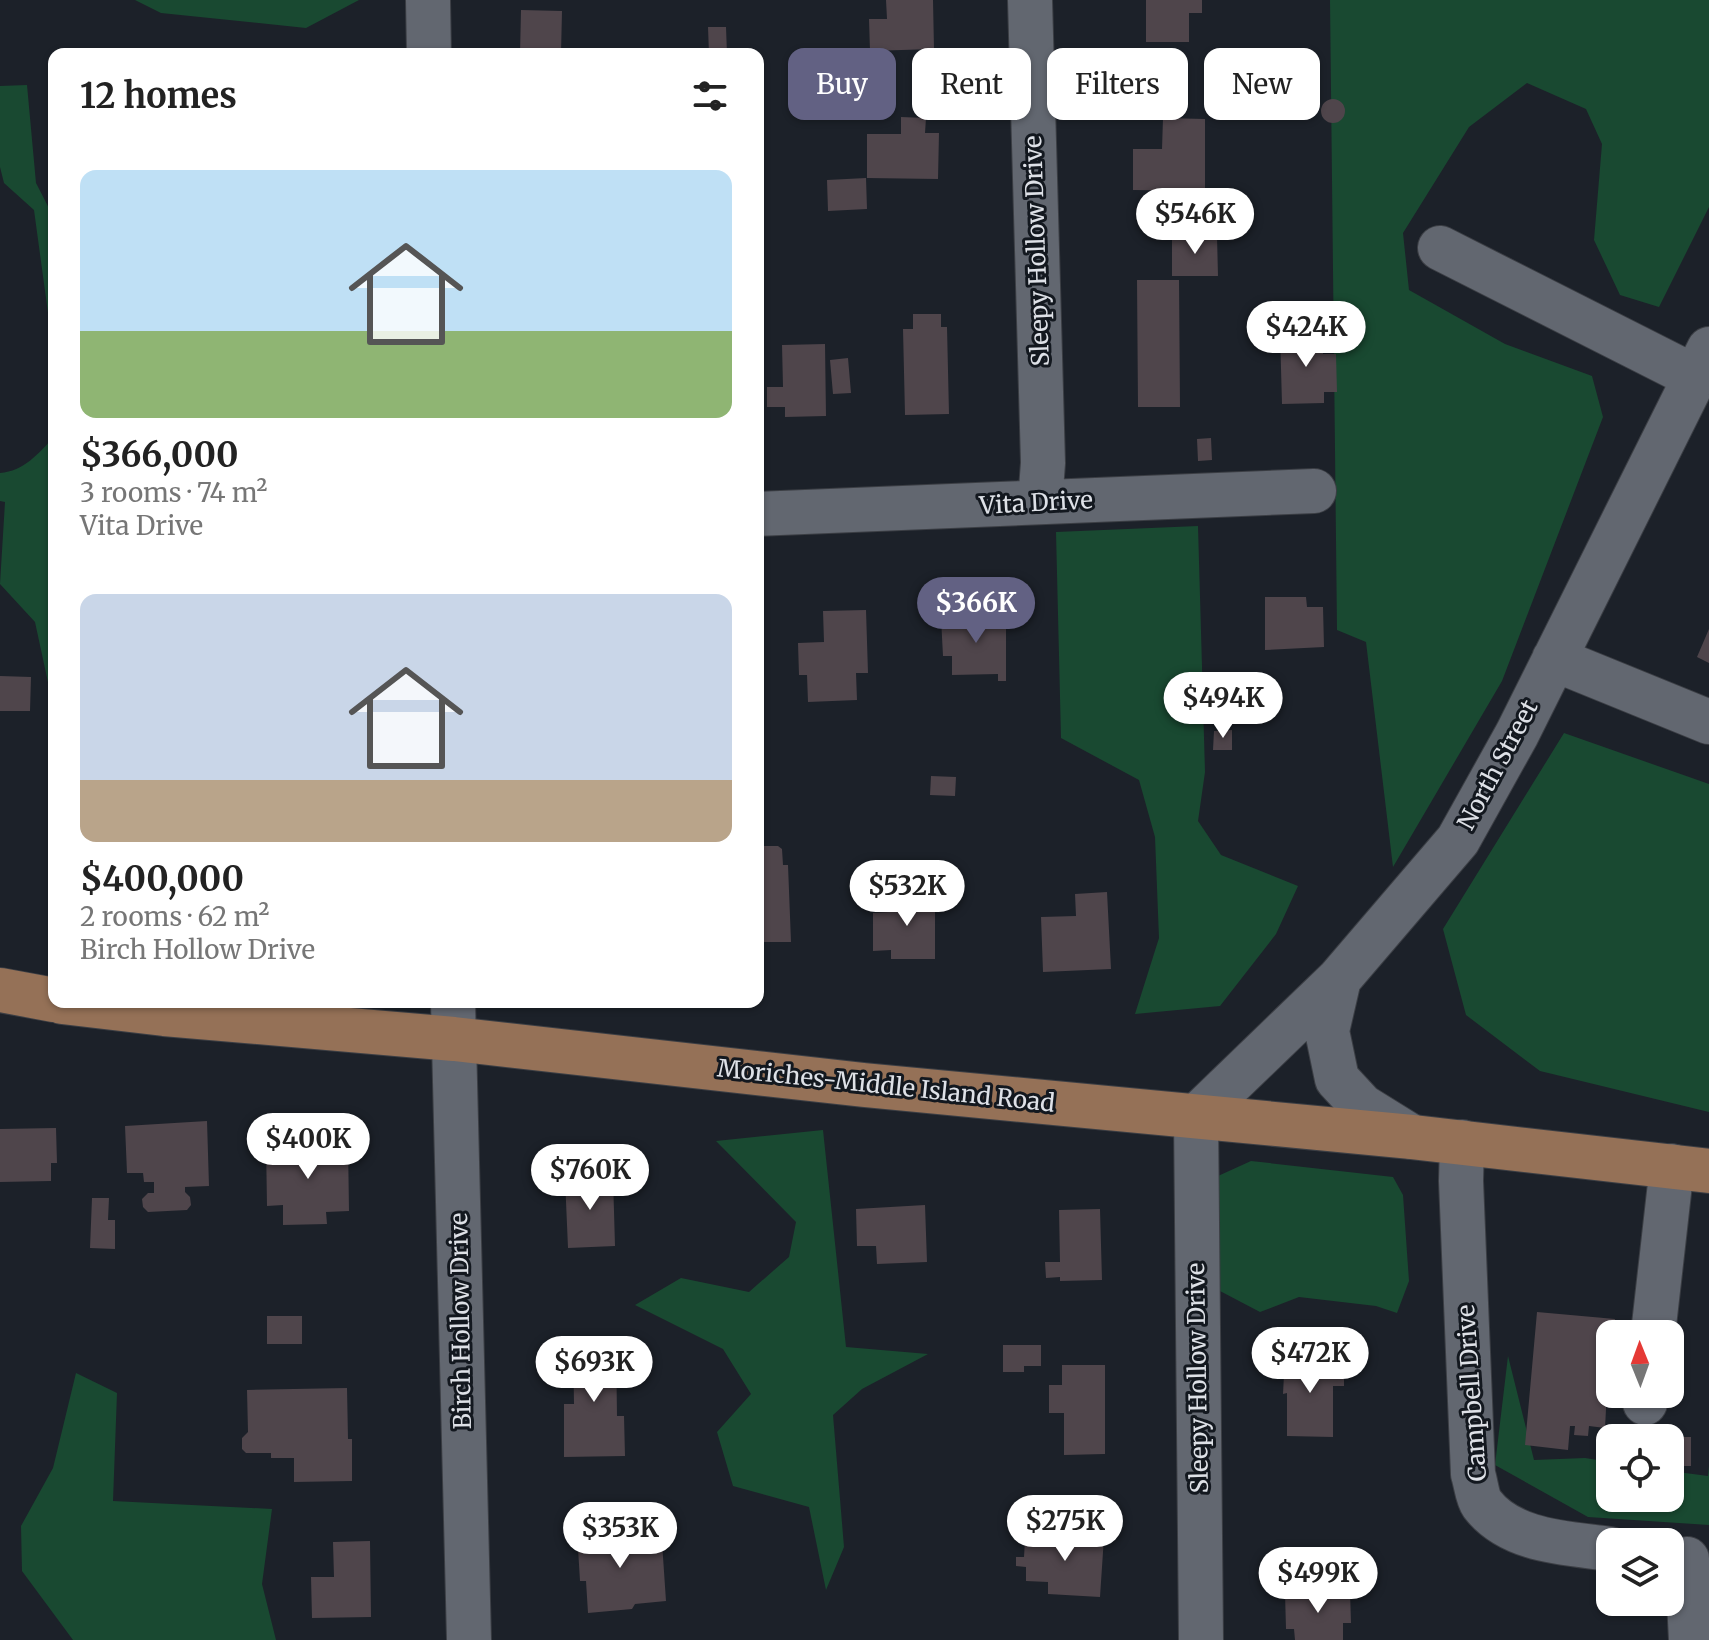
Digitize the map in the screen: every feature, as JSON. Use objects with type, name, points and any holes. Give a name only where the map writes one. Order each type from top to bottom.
[{"type":"main road","points":[[0,990],[48,999]]},
{"type":"main road","name":"Moriches-Middle Island Road","points":[[113,1008],[164,1014],[454,1020],[864,1085],[1462,1142],[1691,1169]]},
{"type":"street","points":[[428,0],[429,48]]},
{"type":"street","name":"Sleepy Hollow Drive","points":[[1030,0],[1043,463],[1040,502]]},
{"type":"street","points":[[1440,248],[1702,363]]},
{"type":"street","name":"North Street","points":[[1196,1117],[1339,979],[1458,840],[1517,734],[1702,363]]},
{"type":"street","name":"Vita Drive","points":[[764,514],[1314,491]]},
{"type":"street","points":[[1554,659],[1709,722]]},
{"type":"street","points":[[1339,979],[1327,1031],[1337,1079],[1362,1106],[1412,1137]]},
{"type":"street","name":"Birch Hollow Drive","points":[[454,1020],[469,1640]]},
{"type":"street","name":"Sleepy Hollow Drive","points":[[1196,1117],[1201,1640]]},
{"type":"street","name":"Campbell Drive","points":[[1462,1142],[1473,1474],[1481,1503],[1508,1528],[1552,1541],[1596,1547]]},
{"type":"street","points":[[1656,1320],[1691,1169]]},
{"type":"street","points":[[1689,1559],[1691,1640]]},
{"type":"green space","points":[[135,0],[359,0],[306,28],[161,13]]},
{"type":"green space","points":[[1330,0],[1709,0],[1709,207],[1659,307],[1620,295],[1594,240],[1602,144],[1586,109],[1527,83],[1469,127],[1403,233],[1409,290],[1505,344],[1592,376],[1603,417],[1502,681],[1393,867],[1366,642],[1337,630]]},
{"type":"green space","points":[[27,85],[36,183],[48,206],[48,313],[34,210],[4,183],[0,167],[0,86]]},
{"type":"green space","points":[[48,443],[48,682],[35,622],[0,584],[5,502],[0,501],[0,473],[16,469]]},
{"type":"green space","points":[[1198,526],[1205,772],[1198,821],[1221,855],[1298,886],[1276,934],[1220,1006],[1135,1014],[1159,938],[1155,837],[1139,780],[1061,738],[1056,532]]},
{"type":"green space","points":[[1564,733],[1709,784],[1709,1112],[1540,1071],[1466,1015],[1443,929]]},
{"type":"green space","points":[[823,1130],[846,1347],[928,1354],[862,1389],[833,1415],[844,1547],[826,1590],[809,1507],[733,1486],[717,1432],[751,1394],[723,1349],[635,1305],[681,1278],[749,1292],[789,1257],[796,1222],[716,1141]]},
{"type":"green space","points":[[1251,1161],[1393,1177],[1403,1195],[1409,1281],[1397,1313],[1376,1306],[1299,1297],[1260,1312],[1220,1291],[1218,1176]]},
{"type":"green space","points":[[1508,1356],[1534,1460],[1596,1460],[1596,1512],[1684,1512],[1684,1473],[1708,1476],[1709,1466],[1709,1525],[1588,1517],[1495,1465]]},
{"type":"green space","points":[[76,1373],[117,1393],[113,1501],[272,1509],[262,1584],[276,1640],[73,1640],[22,1571],[21,1526],[53,1468]]},
{"type":"building","points":[[886,0],[933,0],[934,48],[870,48],[869,19],[887,19]]},
{"type":"building","points":[[1146,0],[1202,0],[1202,13],[1189,13],[1189,42],[1146,42]]},
{"type":"building","points":[[521,10],[562,11],[561,48],[520,48]]},
{"type":"building","points":[[708,27],[726,27],[727,48],[709,48]]},
{"type":"building","points":[[1333,99],[1344,106],[1345,111],[1338,122],[1333,123],[1322,116],[1321,111],[1328,100]]},
{"type":"building","points":[[901,117],[926,120],[925,133],[939,133],[938,179],[867,178],[867,134],[901,134]]},
{"type":"building","points":[[1204,119],[1205,191],[1133,190],[1133,149],[1162,149],[1163,120]]},
{"type":"building","points":[[866,178],[867,209],[828,211],[827,180]]},
{"type":"building","points":[[1172,236],[1217,236],[1218,276],[1172,276]]},
{"type":"building","points":[[1137,280],[1179,280],[1180,407],[1138,407]]},
{"type":"building","points":[[913,314],[941,314],[941,327],[947,327],[949,414],[905,415],[903,329],[913,329]]},
{"type":"building","points":[[1280,333],[1323,333],[1323,354],[1336,354],[1337,392],[1324,392],[1324,403],[1282,404]]},
{"type":"building","points":[[825,344],[826,416],[785,417],[785,407],[767,407],[767,387],[783,387],[782,345]]},
{"type":"building","points":[[848,358],[851,393],[833,394],[830,360]]},
{"type":"building","points":[[1211,438],[1212,460],[1198,461],[1197,439]]},
{"type":"building","points":[[1265,597],[1306,597],[1307,607],[1323,607],[1324,647],[1265,650]]},
{"type":"building","points":[[866,610],[868,673],[856,673],[857,700],[808,702],[807,675],[799,675],[798,643],[824,642],[823,611]]},
{"type":"building","points":[[1006,616],[1006,681],[998,681],[998,674],[952,675],[952,656],[943,656],[941,618]]},
{"type":"building","points":[[1709,629],[1709,663],[1697,657]]},
{"type":"building","points":[[0,676],[31,677],[30,711],[0,711]]},
{"type":"building","points":[[1232,730],[1232,750],[1213,750],[1214,731]]},
{"type":"building","points":[[931,776],[956,777],[955,796],[930,795]]},
{"type":"building","points":[[764,846],[782,849],[783,865],[788,865],[791,942],[764,942]]},
{"type":"building","points":[[1107,892],[1111,969],[1043,972],[1041,917],[1076,916],[1075,894]]},
{"type":"building","points":[[890,896],[935,896],[935,959],[891,959],[891,950],[873,951],[873,913],[890,912]]},
{"type":"building","points":[[207,1121],[209,1186],[185,1187],[191,1205],[187,1210],[148,1212],[143,1207],[142,1199],[148,1193],[154,1193],[154,1182],[144,1182],[143,1173],[127,1173],[125,1126]]},
{"type":"building","points":[[56,1128],[57,1163],[51,1163],[51,1181],[0,1182],[0,1129]]},
{"type":"building","points":[[348,1143],[349,1211],[326,1212],[327,1224],[283,1225],[283,1205],[267,1206],[266,1144]]},
{"type":"building","points":[[613,1177],[615,1246],[568,1248],[565,1178]]},
{"type":"building","points":[[92,1198],[109,1198],[108,1220],[115,1220],[115,1249],[90,1248]]},
{"type":"building","points":[[925,1205],[927,1262],[877,1264],[876,1246],[857,1246],[856,1209]]},
{"type":"building","points":[[1100,1209],[1102,1280],[1060,1281],[1060,1277],[1046,1278],[1045,1262],[1060,1262],[1059,1210]]},
{"type":"building","points":[[1537,1312],[1615,1319],[1596,1320],[1596,1408],[1606,1408],[1605,1424],[1589,1426],[1588,1436],[1574,1435],[1575,1426],[1570,1426],[1568,1450],[1525,1445]]},
{"type":"building","points":[[267,1316],[302,1316],[302,1344],[267,1344]]},
{"type":"building","points":[[616,1341],[617,1416],[624,1416],[625,1456],[564,1457],[564,1404],[574,1404],[573,1342]]},
{"type":"building","points":[[1003,1345],[1041,1345],[1041,1366],[1024,1366],[1024,1372],[1003,1372]]},
{"type":"building","points":[[1285,1355],[1333,1356],[1333,1372],[1344,1372],[1344,1386],[1333,1386],[1333,1437],[1287,1436],[1287,1393],[1283,1394]]},
{"type":"building","points":[[1062,1365],[1105,1365],[1105,1454],[1064,1455],[1064,1413],[1049,1413],[1049,1385],[1062,1385]]},
{"type":"building","points":[[347,1388],[352,1481],[294,1482],[294,1458],[271,1458],[271,1453],[246,1453],[242,1449],[242,1438],[248,1432],[247,1390]]},
{"type":"building","points":[[1684,1437],[1691,1437],[1691,1466],[1684,1466]]},
{"type":"building","points":[[1049,1526],[1070,1528],[1069,1535],[1104,1537],[1100,1597],[1048,1594],[1048,1582],[1026,1581],[1026,1567],[1016,1566],[1016,1557],[1024,1557],[1025,1540],[1045,1541]]},
{"type":"building","points":[[638,1527],[640,1544],[662,1542],[666,1601],[635,1604],[632,1609],[588,1613],[586,1581],[580,1581],[577,1532]]},
{"type":"building","points":[[370,1541],[371,1617],[312,1618],[311,1577],[334,1577],[333,1542]]},
{"type":"building","points":[[1350,1591],[1351,1623],[1343,1623],[1343,1640],[1295,1640],[1294,1629],[1286,1629],[1285,1593]]}]
